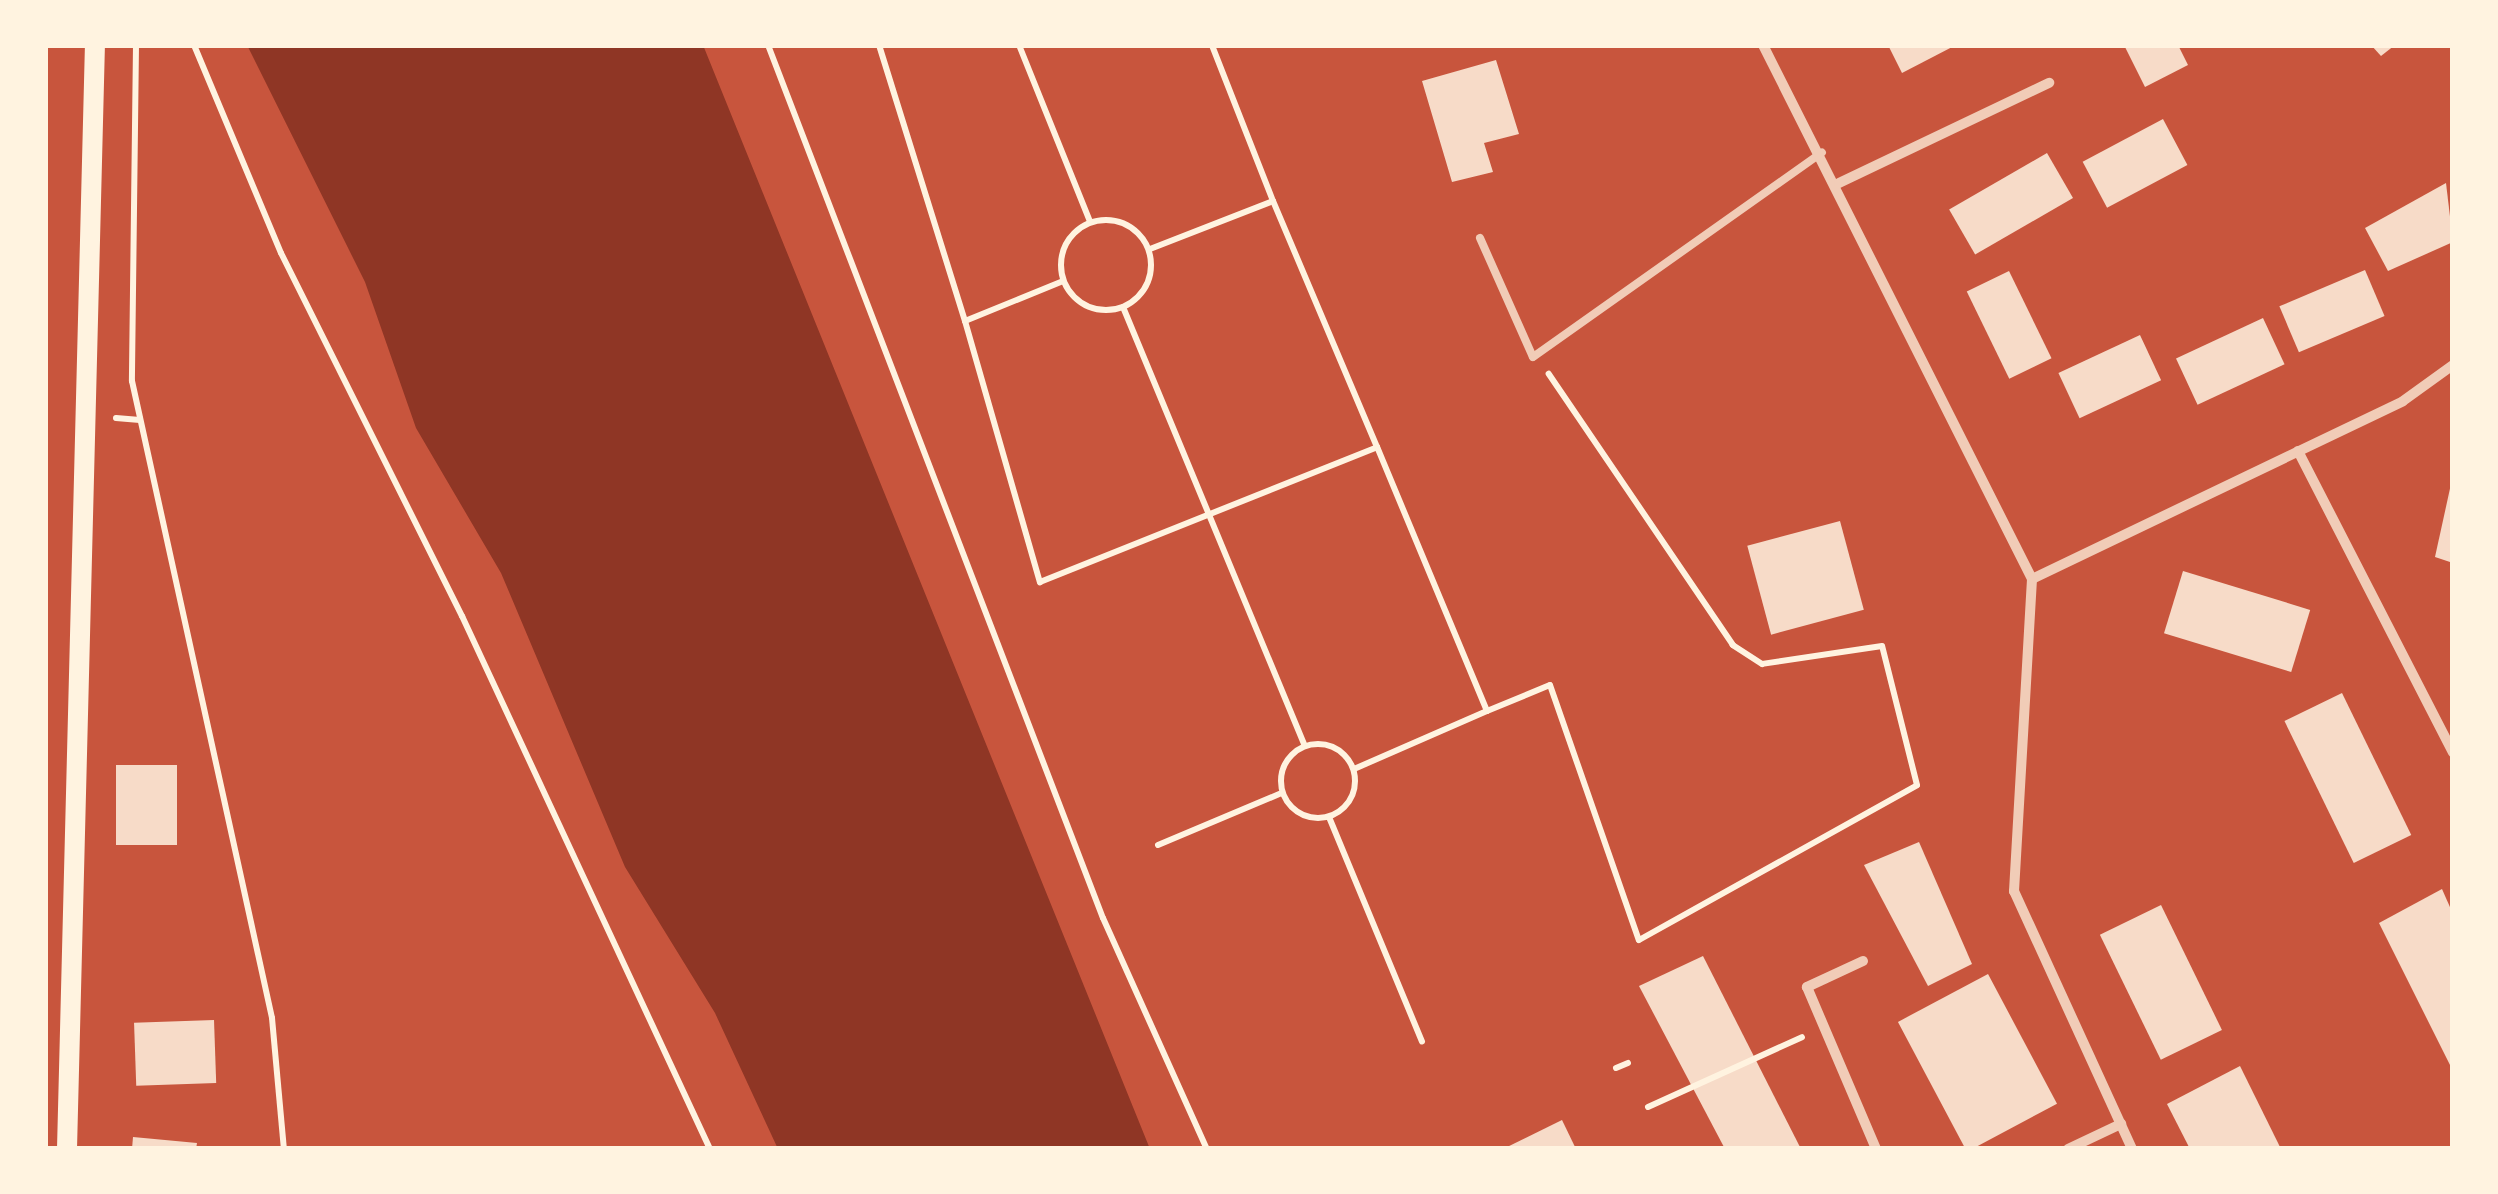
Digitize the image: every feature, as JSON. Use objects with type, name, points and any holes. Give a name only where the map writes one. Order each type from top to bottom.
[{"type":"main road","points":[[67,1149],[95,45]]},
{"type":"street","points":[[1763,45],[1839,183],[2032,579],[2014,891],[2132,1149]]},
{"type":"street","points":[[1839,183],[2050,83]]},
{"type":"street","points":[[2032,579],[2403,401],[2453,365]]},
{"type":"street","points":[[2298,451],[2453,752]]},
{"type":"street","points":[[1863,961],[1807,988],[1876,1149]]},
{"type":"street","points":[[2068,1149],[2120,1124]]},
{"type":"lane","points":[[1480,238],[1533,357],[1822,152]]},
{"type":"path","points":[[136,45],[132,381],[272,1018],[284,1149]]},
{"type":"path","points":[[194,45],[280,253],[438,564],[710,1149]]},
{"type":"path","points":[[768,45],[1104,918],[1207,1149]]},
{"type":"path","points":[[879,45],[965,321],[1040,582],[1376,447]]},
{"type":"path","points":[[1019,45],[1090,222]]},
{"type":"path","points":[[1212,45],[1486,712]]},
{"type":"path","points":[[1150,249],[1273,201]]},
{"type":"path","points":[[1063,281],[1066,246],[1090,222]]},
{"type":"path","points":[[1063,281],[1099,310],[1123,307],[1142,294],[1150,249],[1136,229],[1090,222]]},
{"type":"path","points":[[965,321],[1063,281]]},
{"type":"path","points":[[1123,307],[1304,745]]},
{"type":"path","points":[[1354,769],[1550,685],[1640,940],[1917,784],[1882,646],[1762,664],[1733,645],[1573,400],[1533,357]]},
{"type":"path","points":[[1324,743],[1354,769],[1355,789],[1330,817],[1292,810],[1282,793],[1280,774],[1304,745],[1324,743]]},
{"type":"path","points":[[1158,845],[1282,793]]},
{"type":"path","points":[[1330,817],[1422,1041]]},
{"type":"path","points":[[1648,1107],[1824,1027]]},
{"type":"path","points":[[1616,1068],[1628,1063]]},
{"type":"shaded area","points":[[247,45],[703,45],[1150,1149],[778,1149],[715,1013],[625,867],[501,573],[416,428],[365,282]]},
{"type":"building","points":[[1888,45],[1956,45],[1902,73]]},
{"type":"building","points":[[2124,45],[2178,45],[2188,65],[2145,87]]},
{"type":"building","points":[[2371,45],[2395,45],[2381,56]]},
{"type":"building","points":[[1496,60],[1519,134],[1484,143],[1493,172],[1452,182],[1422,81]]},
{"type":"building","points":[[2163,119],[2187,165],[2107,208],[2083,162]]},
{"type":"building","points":[[2047,153],[2073,198],[1975,255],[1949,210]]},
{"type":"building","points":[[2446,183],[2453,242],[2388,271],[2365,228]]},
{"type":"building","points":[[2365,270],[2385,316],[2299,352],[2279,306]]},
{"type":"building","points":[[2009,271],[2052,358],[2009,379],[1967,292]]},
{"type":"building","points":[[2263,318],[2285,364],[2198,405],[2176,359]]},
{"type":"building","points":[[2140,335],[2161,380],[2080,418],[2058,373]]},
{"type":"building","points":[[2453,484],[2453,563],[2435,557]]},
{"type":"building","points":[[1840,521],[1864,610],[1771,635],[1747,546]]},
{"type":"building","points":[[2183,571],[2310,610],[2291,672],[2164,633]]},
{"type":"building","points":[[2342,693],[2411,835],[2354,863],[2284,721]]},
{"type":"building","points":[[116,765],[177,765],[177,845],[116,845]]},
{"type":"building","points":[[1919,842],[1972,964],[1928,986],[1864,865]]},
{"type":"building","points":[[2442,889],[2453,914],[2453,1071],[2379,923]]},
{"type":"building","points":[[2161,905],[2222,1030],[2161,1060],[2100,935]]},
{"type":"building","points":[[1703,956],[1801,1149],[1725,1149],[1639,986]]},
{"type":"building","points":[[1988,974],[2057,1104],[1966,1149],[1898,1022]]},
{"type":"building","points":[[214,1020],[216,1083],[136,1086],[134,1023]]},
{"type":"building","points":[[2240,1066],[2281,1149],[2190,1149],[2167,1104]]},
{"type":"building","points":[[1562,1120],[1576,1149],[1503,1149]]},
{"type":"building","points":[[133,1137],[197,1143],[196,1149],[132,1149]]}]
